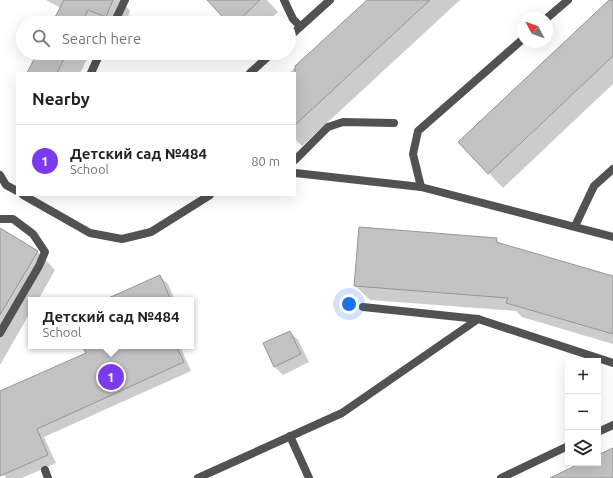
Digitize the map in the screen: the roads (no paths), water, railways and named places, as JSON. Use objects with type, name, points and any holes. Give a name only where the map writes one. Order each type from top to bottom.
[{"type":"lane","points":[[117,16],[125,0]]},
{"type":"lane","points":[[284,0],[291,16]]},
{"type":"lane","points":[[296,30],[330,0]]},
{"type":"lane","points":[[553,13],[568,0]]},
{"type":"lane","points":[[296,22],[300,26]]},
{"type":"lane","points":[[421,187],[413,154],[418,131],[517,43]]},
{"type":"lane","points":[[91,72],[97,60]]},
{"type":"lane","points":[[251,72],[264,60]]},
{"type":"lane","points":[[296,159],[328,127],[343,122],[394,123]]},
{"type":"lane","points":[[575,226],[594,186],[613,169]]},
{"type":"lane","points":[[296,173],[421,187],[613,237]]},
{"type":"lane","points":[[0,175],[6,185],[16,190]]},
{"type":"lane","points":[[29,196],[90,233],[122,239],[151,232],[208,196]]},
{"type":"lane","points":[[0,219],[13,219],[33,234],[44,252],[39,266],[0,333]]},
{"type":"lane","points":[[363,307],[478,319],[613,363]]},
{"type":"lane","points":[[198,478],[342,413],[478,319]]},
{"type":"lane","points":[[601,431],[613,425]]},
{"type":"lane","points":[[290,436],[309,478]]},
{"type":"lane","points":[[501,478],[565,447]]},
{"type":"place","name":"Детский сад №484","points":[[111,377]]}]
